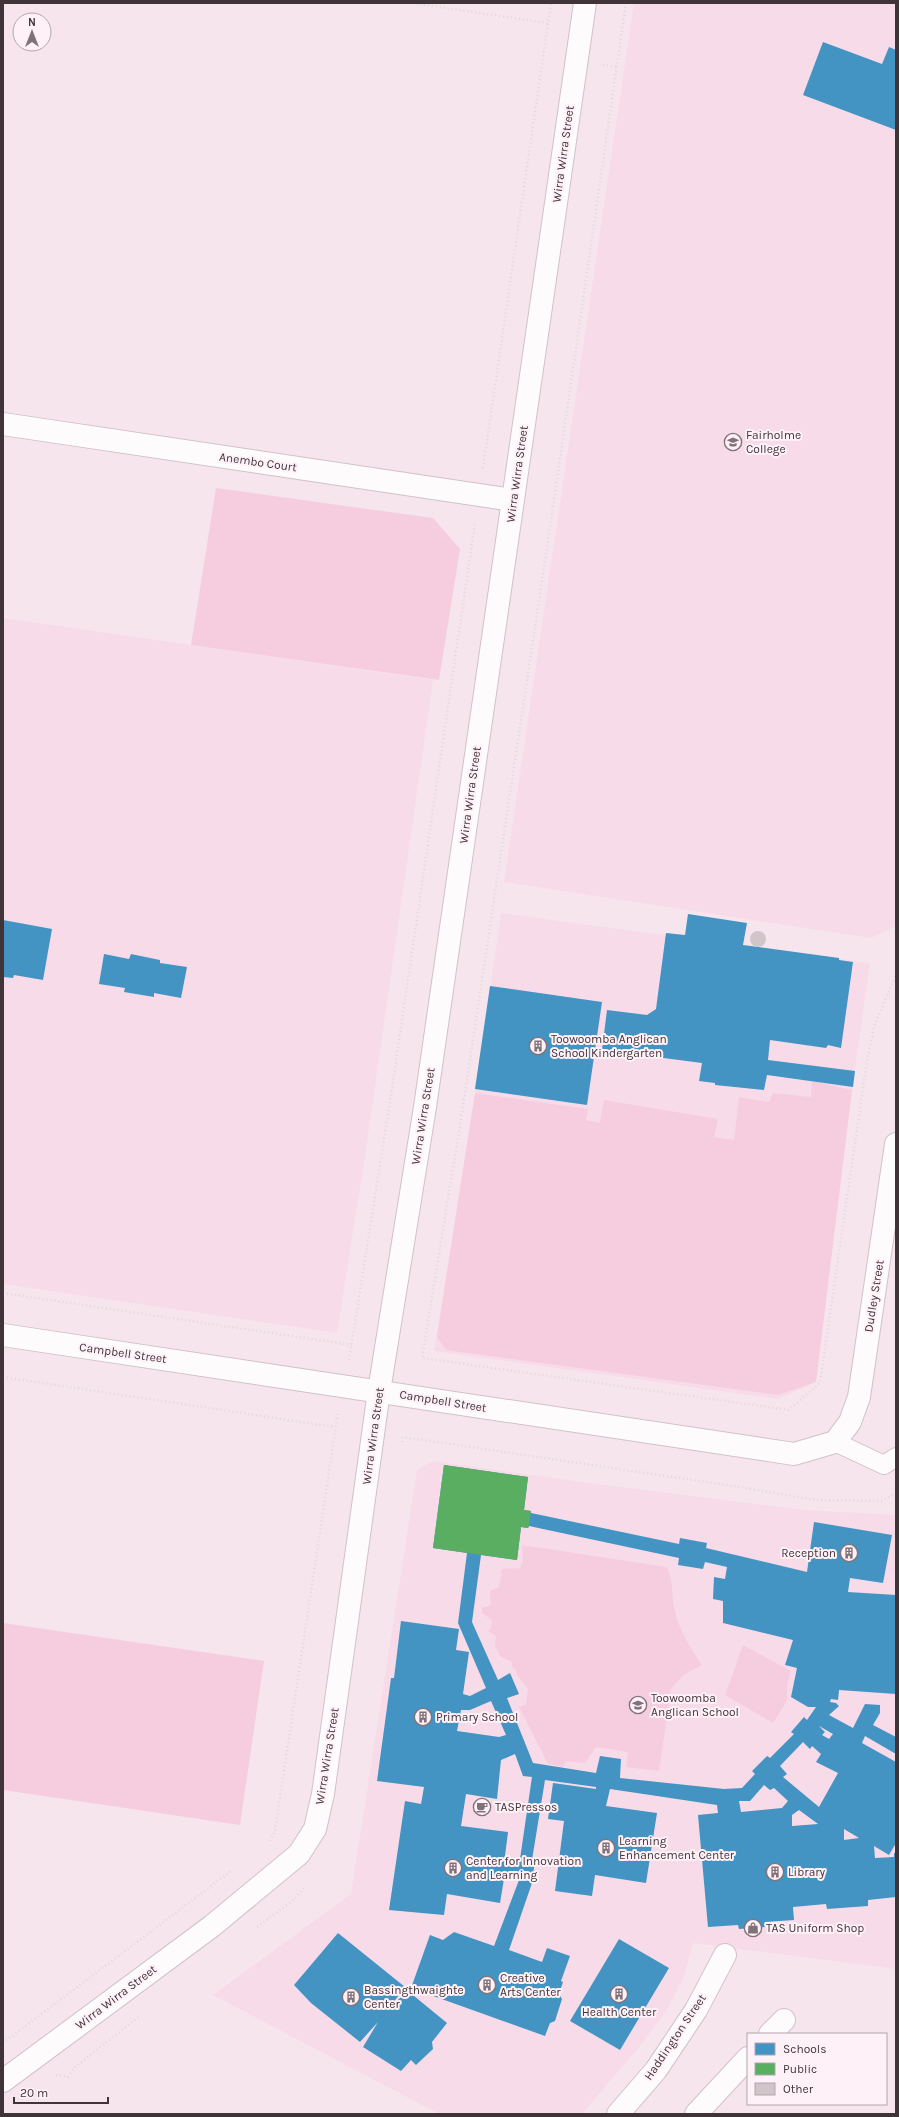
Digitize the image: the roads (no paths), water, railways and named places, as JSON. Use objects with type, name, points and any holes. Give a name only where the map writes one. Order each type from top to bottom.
[{"type":"street","name":"Wirra Wirra Street","points":[[3,2081],[212,1926],[299,1854],[315,1829],[323,1794],[379,1391],[426,1100],[585,3]]},
{"type":"street","name":"Anembo Court","points":[[3,424],[513,500]]},
{"type":"street","name":"Dudley Street","points":[[835,1442],[850,1422],[859,1397],[890,1235],[896,1144]]},
{"type":"street","name":"Campbell Street","points":[[3,1335],[794,1454],[835,1442]]},
{"type":"street","name":"Haddington Street","points":[[618,2114],[656,2070],[696,2010],[725,1955]]},
{"type":"street","points":[[696,2114],[747,2059]]},
{"type":"lane","points":[[835,1442],[890,1461]]},
{"type":"place","name":"Fairholme College","points":[[733,442]]},
{"type":"place","name":"Toowoomba Anglican School Kindergarten","points":[[538,1046]]},
{"type":"place","name":"Reception","points":[[849,1553]]},
{"type":"place","name":"Toowoomba Anglican School","points":[[638,1705]]},
{"type":"place","name":"Primary School","points":[[423,1717]]},
{"type":"place","name":"TASPressos","points":[[482,1807]]},
{"type":"place","name":"Learning Enhancement Center","points":[[606,1848]]},
{"type":"place","name":"Center for Innovation and Learning","points":[[453,1868]]},
{"type":"place","name":"Library","points":[[775,1872]]},
{"type":"place","name":"TAS Uniform Shop","points":[[753,1928]]},
{"type":"place","name":"Creative Arts Center","points":[[487,1985]]},
{"type":"place","name":"Health Center","points":[[619,1994]]},
{"type":"place","name":"Bassingthwaighte Center","points":[[351,1997]]}]
